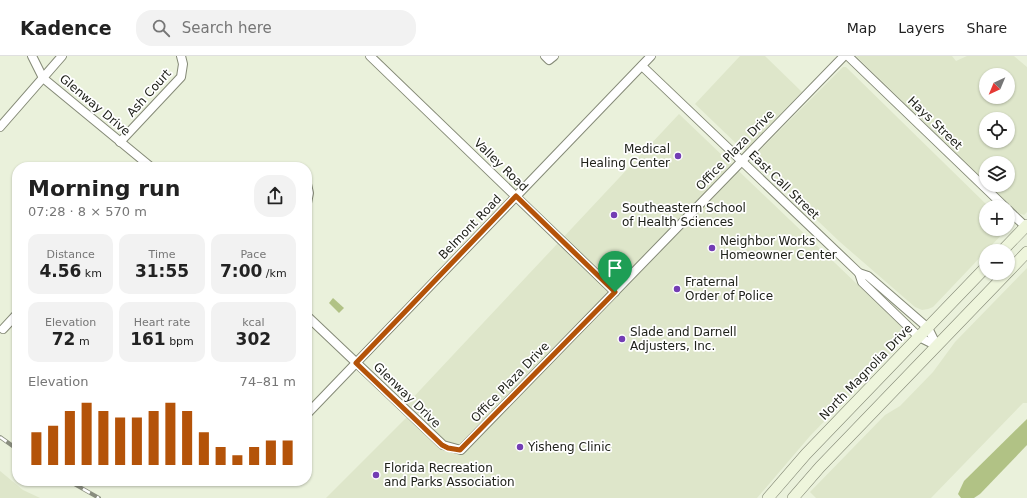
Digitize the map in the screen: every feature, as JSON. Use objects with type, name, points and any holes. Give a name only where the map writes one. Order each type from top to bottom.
[{"type":"main road","points":[[1009,244],[1026,226]]},
{"type":"main road","points":[[1015,265],[1027,252]]},
{"type":"main road","name":"North Magnolia Drive","points":[[768,498],[806,454],[979,275]]},
{"type":"main road","points":[[793,498],[820,467],[1000,280]]},
{"type":"main road","points":[[806,454],[820,467]]},
{"type":"street","name":"Glenway Drive","points":[[32,56],[43,78],[145,162]]},
{"type":"street","points":[[0,127],[62,56]]},
{"type":"street","name":"Ash Court","points":[[120,142],[181,77],[183,64],[181,56]]},
{"type":"street","name":"Valley Road","points":[[370,56],[615,292]]},
{"type":"street","points":[[545,56],[550,60],[554,56]]},
{"type":"street","name":"Office Plaza Drive","points":[[460,450],[844,56]]},
{"type":"street","name":"Hays Street","points":[[848,56],[998,200]]},
{"type":"street","name":"Belmont Road","points":[[312,409],[646,59]]},
{"type":"street","name":"East Call Street","points":[[646,59],[742,161],[859,273],[868,276],[928,328],[937,346]]},
{"type":"street","points":[[1015,216],[1026,226]]},
{"type":"street","name":"East Call Street","points":[[859,273],[862,282],[919,337],[937,346]]},
{"type":"street","points":[[3,329],[12,319]]},
{"type":"street","name":"Glenway Drive","points":[[312,321],[442,445],[448,448],[460,450]]},
{"type":"shaded area","points":[[740,56],[765,56],[802,92],[746,150],[743,150],[695,104]]},
{"type":"shaded area","points":[[856,56],[952,56],[956,61],[967,56],[1014,56],[1027,67],[1027,212],[1024,215],[1018,213],[1015,210],[1015,200],[1005,200],[996,192],[1015,192],[1015,156],[979,156],[979,175]]},
{"type":"shaded area","points":[[843,67],[846,67],[982,200],[979,200],[979,236],[1000,236],[993,244],[979,244],[979,259],[933,307],[922,310],[915,307],[840,242],[754,160],[754,156]]},
{"type":"shaded area","points":[[679,114],[902,327],[906,335],[904,339],[810,436],[757,498],[326,498],[414,410],[407,404]]},
{"type":"shaded area","points":[[1027,268],[1027,403],[1023,403],[931,498],[816,498],[810,492],[885,415],[900,406],[933,372],[955,342]]},
{"type":"shaded area","points":[[333,298],[344,308],[339,313],[329,303]]},
{"type":"shaded area","points":[[1027,419],[1027,445],[980,494],[974,498],[961,498],[958,494],[964,481]]},
{"type":"shaded area","points":[[0,471],[12,481],[12,486],[18,486],[40,498],[0,498]]},
{"type":"railway","points":[[0,437],[12,445]]},
{"type":"railway","points":[[78,486],[99,498]]},
{"type":"place","name":"Medical Healing Center","points":[[678,156]]},
{"type":"place","name":"Southeastern School of Health Sciences","points":[[614,215]]},
{"type":"place","name":"Neighbor Works Homeowner Center","points":[[712,248]]},
{"type":"place","name":"Fraternal Order of Police","points":[[677,289]]},
{"type":"place","name":"Slade and Darnell Adjusters, Inc.","points":[[622,339]]},
{"type":"place","name":"Yisheng Clinic","points":[[520,447]]},
{"type":"place","name":"Florida Recreation and Parks Association","points":[[376,475]]},
{"type":"route","points":[[516,196],[615,292],[460,450],[446,448],[442,445],[356,363],[516,196]]}]
